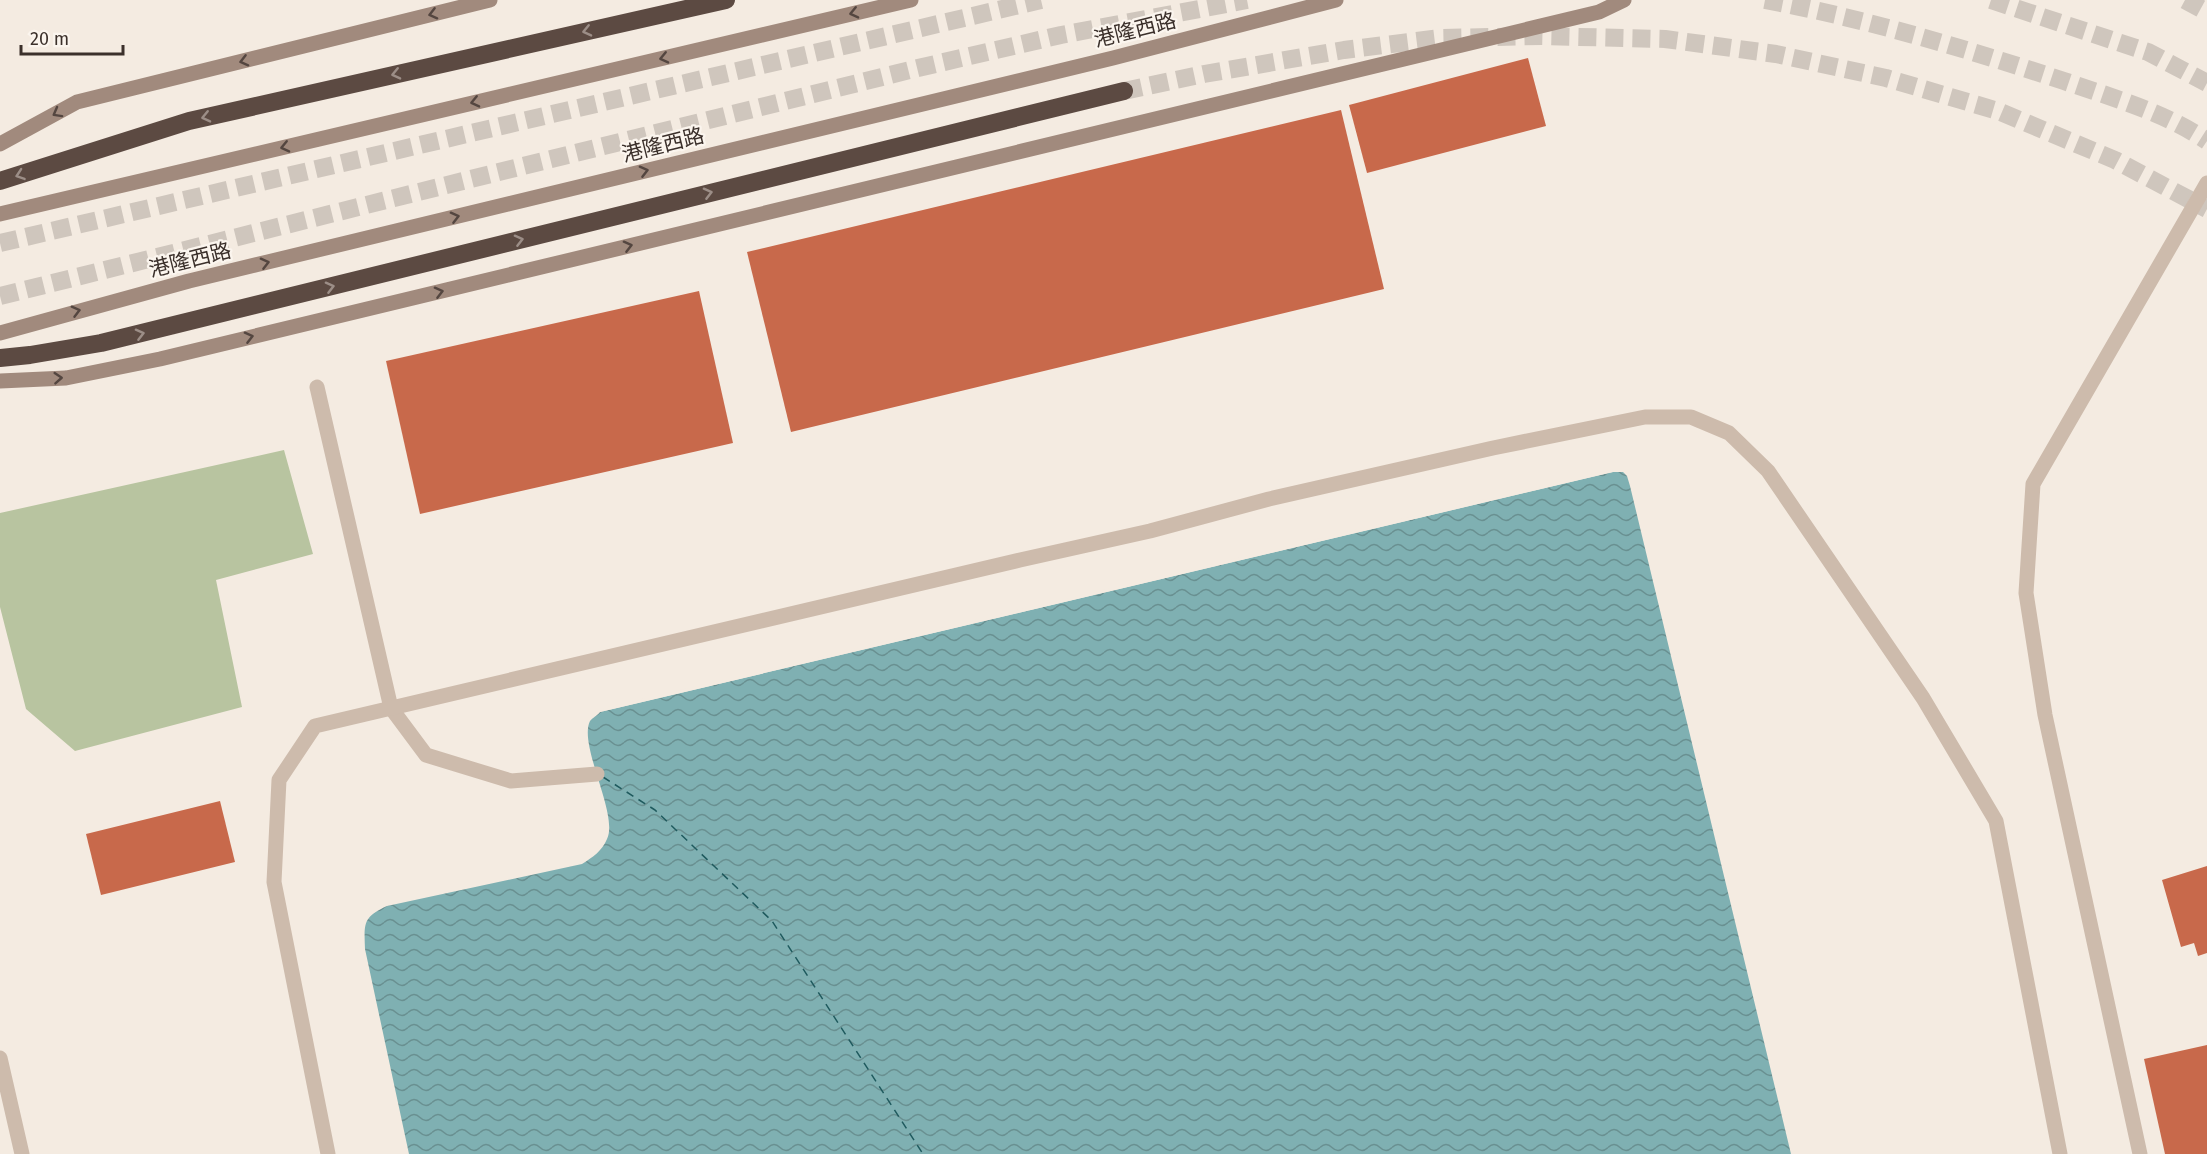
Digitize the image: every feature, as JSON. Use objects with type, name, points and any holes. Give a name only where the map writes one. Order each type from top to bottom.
[{"type":"highway","points":[[0,181],[189,121],[726,0]]},
{"type":"highway","points":[[0,358],[101,343],[1124,91]]},
{"type":"main road","points":[[0,144],[77,102],[490,0]]},
{"type":"main road","points":[[0,214],[911,0]]},
{"type":"main road","name":"港隆西路","points":[[0,333],[189,281],[1113,58],[1336,0]]},
{"type":"main road","points":[[0,381],[66,378],[172,356],[1587,14],[1624,0]]},
{"type":"street","points":[[2140,1154],[2045,715],[2026,593],[2033,484],[2207,183]]},
{"type":"street","points":[[317,387],[391,708],[426,755],[511,781],[597,774]]},
{"type":"street","points":[[328,1154],[274,882],[279,780],[315,726],[1150,531],[1269,500],[1493,448],[1645,417],[1691,417],[1729,433],[1768,471],[1923,698],[1996,821],[2060,1154]]},
{"type":"street","points":[[0,1058],[22,1154]]},
{"type":"green space","points":[[284,450],[313,554],[216,580],[242,707],[75,751],[26,709],[0,607],[0,513]]},
{"type":"water","points":[[1613,472],[1623,472],[1630,486],[1791,1154],[409,1154],[365,949],[367,922],[373,914],[387,906],[582,864],[597,853],[607,839],[608,814],[593,763],[588,732],[590,721],[600,712]]},
{"type":"pier","points":[[1612,469],[1613,472],[600,712],[600,709]]},
{"type":"building","points":[[1528,58],[1546,126],[1367,173],[1349,105]]},
{"type":"building","points":[[1341,110],[1384,289],[791,432],[747,252]]},
{"type":"building","points":[[699,291],[733,443],[420,514],[386,361]]},
{"type":"building","points":[[220,801],[235,862],[101,895],[86,834]]},
{"type":"building","points":[[2207,866],[2207,953],[2198,956],[2194,943],[2181,947],[2162,880]]},
{"type":"building","points":[[2207,1045],[2207,1154],[2165,1154],[2144,1059]]},
{"type":"ferry route","points":[[603,777],[655,810],[772,921],[923,1154]]},
{"type":"tunnel","points":[[0,243],[1041,0]]},
{"type":"tunnel","points":[[0,296],[918,68],[1061,35],[1247,0]]},
{"type":"tunnel","points":[[1765,0],[1879,26],[2027,69],[2138,106],[2207,141]]},
{"type":"tunnel","points":[[1991,0],[2148,52],[2207,83]]},
{"type":"tunnel","points":[[2185,0],[2207,12]]},
{"type":"tunnel","points":[[1124,91],[1204,74],[1344,50],[1441,38],[1542,36],[1665,39],[1776,54],[1886,78],[1998,111],[2115,160],[2207,209]]}]
